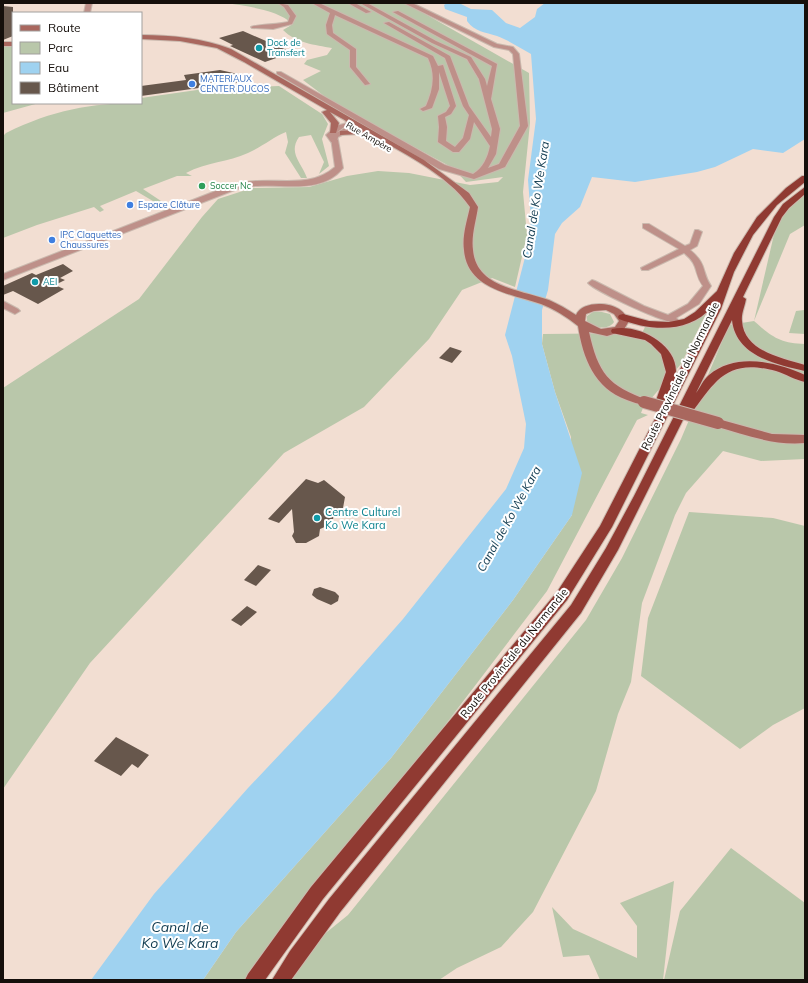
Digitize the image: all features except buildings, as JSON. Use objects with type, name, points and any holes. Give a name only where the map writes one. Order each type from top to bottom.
[{"type":"highway","name":"Route Provinciale du Normandie","points":[[254,980],[277,946],[317,893],[562,596],[606,527],[656,424],[716,309],[721,291],[744,244],[763,214],[783,194],[805,178]]},
{"type":"highway","name":"Route Provinciale du Normandie","points":[[281,980],[296,957],[335,905],[576,610],[612,550],[778,217],[786,206],[805,190]]},
{"type":"highway","points":[[743,287],[737,320],[738,330],[743,339],[758,352],[805,368]]},
{"type":"highway","points":[[623,317],[637,323],[656,326],[679,323],[694,319],[705,310],[721,291]]},
{"type":"highway","points":[[611,332],[635,333],[650,339],[659,345],[667,355],[672,372],[660,402],[656,424]]},
{"type":"highway","points":[[673,428],[701,395],[711,379],[729,366],[747,364],[770,366],[790,372],[805,379]]},
{"type":"main road","name":"Rue Ampère","points":[[142,37],[180,38],[218,47],[240,57],[361,132],[448,180]]},
{"type":"main road","name":"Rue Ampère","points":[[293,89],[298,94],[326,112],[397,148],[448,180],[473,202],[474,207],[468,249],[472,265],[481,277],[496,287],[549,304]]},
{"type":"main road","points":[[326,112],[335,123],[333,131]]},
{"type":"main road","points":[[343,133],[361,132]]},
{"type":"main road","points":[[549,304],[610,309],[623,317],[624,325],[597,337],[588,354]]},
{"type":"main road","points":[[549,304],[593,331],[611,332]]},
{"type":"main road","points":[[591,308],[579,315],[588,354],[594,370],[605,384],[622,395],[771,438],[797,441],[805,439]]},
{"type":"street","points":[[254,27],[273,27],[290,23],[293,16],[286,6],[281,3]]},
{"type":"street","points":[[315,3],[431,57],[438,77],[429,108],[423,109]]},
{"type":"street","points":[[351,3],[448,57],[466,106],[493,145]]},
{"type":"street","points":[[358,3],[371,6]]},
{"type":"street","points":[[363,3],[371,6],[434,42],[469,58],[482,80],[496,129],[492,154],[483,171],[474,177]]},
{"type":"street","points":[[279,73],[442,167],[474,177],[502,165],[524,126],[516,54],[511,48],[496,46],[407,3]]},
{"type":"street","points":[[392,10],[495,65],[488,100]]},
{"type":"street","points":[[333,12],[329,25],[330,34],[353,49],[353,67],[367,84]]},
{"type":"street","points":[[434,63],[441,65],[453,106],[449,114],[441,116],[442,142],[456,150],[466,139],[472,115]]},
{"type":"street","points":[[3,277],[232,188],[257,184],[308,183],[323,179],[333,174],[338,168],[339,162],[334,140],[330,135],[333,131],[350,124]]},
{"type":"street","points":[[334,140],[335,136],[343,133],[350,124]]},
{"type":"street","points":[[646,226],[684,250],[699,264],[700,278],[707,286],[698,301],[691,308],[670,318]]},
{"type":"street","points":[[645,268],[693,246],[698,232]]},
{"type":"street","points":[[592,284],[641,308],[670,318],[679,323]]},
{"type":"street","points":[[3,304],[14,311]]},
{"type":"green space","points":[[227,3],[406,3],[529,73],[530,123],[523,192],[527,235],[515,287],[492,278],[462,290],[429,339],[364,407],[284,453],[90,663],[3,789],[3,388],[139,299],[202,217],[218,199],[252,188],[309,187],[347,176],[378,171],[409,173],[470,185],[498,182],[503,177],[466,182],[453,168],[336,105],[303,80],[321,71],[304,64],[307,60],[327,55],[332,48],[306,43],[294,38],[283,30],[293,24],[279,15],[262,9]]},
{"type":"green space","points":[[3,47],[12,47],[12,104],[35,104],[3,113]]},
{"type":"green space","points":[[225,86],[230,88],[279,86],[322,114],[328,124],[322,139],[329,166],[319,174],[324,162],[311,135],[299,137],[296,143],[295,153],[307,178],[301,178],[285,153],[288,142],[286,132],[248,153],[202,166],[186,173],[192,176],[177,176],[143,189],[167,205],[163,207],[136,191],[100,206],[104,210],[100,212],[94,207],[37,225],[3,238],[3,136],[23,125],[56,113],[105,104],[142,104],[142,98]]},
{"type":"green space","points":[[805,190],[805,225],[790,234],[754,321],[778,217]]},
{"type":"green space","points":[[805,305],[805,334],[789,333],[796,311],[804,310]]},
{"type":"green space","points":[[593,312],[610,314],[614,322],[608,327],[597,327],[587,321],[587,316]]},
{"type":"green space","points":[[707,312],[681,364],[643,408],[641,413],[648,415],[637,420],[547,591],[277,946],[254,980],[203,980],[236,932],[391,758],[513,600],[572,515],[571,437],[555,392],[542,344],[543,334],[642,333],[645,327],[678,325],[693,320]]},
{"type":"green space","points":[[754,321],[771,335],[783,341],[805,344],[805,459],[761,461],[723,451],[686,493],[675,515],[642,603],[631,682],[618,714],[596,791],[533,912],[501,947],[457,968],[439,980],[281,980],[296,957],[348,915],[586,620],[622,558],[681,439],[729,325]]},
{"type":"green space","points":[[689,512],[773,518],[805,526],[805,708],[773,725],[740,749],[641,676],[648,618]]},
{"type":"green space","points":[[731,848],[805,903],[805,980],[664,980],[680,911]]},
{"type":"green space","points":[[674,881],[663,980],[600,980],[589,955],[563,957],[552,907],[573,929],[637,958],[637,926],[620,903]]},
{"type":"water","name":"Canal de Ko We Kara","points":[[447,3],[459,3],[471,9],[492,10],[506,23],[520,28],[535,17],[537,9],[545,3],[805,3],[805,139],[783,153],[753,149],[715,167],[697,172],[635,182],[592,177],[580,207],[562,223],[555,234],[548,290],[542,310],[542,344],[555,392],[582,473],[572,515],[513,600],[391,758],[236,932],[203,980],[91,980],[154,894],[248,788],[335,696],[403,619],[506,489],[524,448],[526,424],[512,356],[505,335],[530,238],[531,218],[528,180],[536,119],[531,54],[510,42],[473,27],[467,21],[467,17],[445,9],[444,5]]},
{"type":"place","name":"Dock de Transfert","points":[[259,48]]},
{"type":"place","name":"MATERIAUX CENTER DUCOS","points":[[192,84]]},
{"type":"place","name":"Soccer Nc","points":[[202,186]]},
{"type":"place","name":"Espace Clôture","points":[[130,205]]},
{"type":"place","name":"IPC Claquettes Chaussures","points":[[52,240]]},
{"type":"place","name":"AEI","points":[[35,282]]},
{"type":"place","name":"Centre Culturel Ko We Kara","points":[[317,518]]}]
